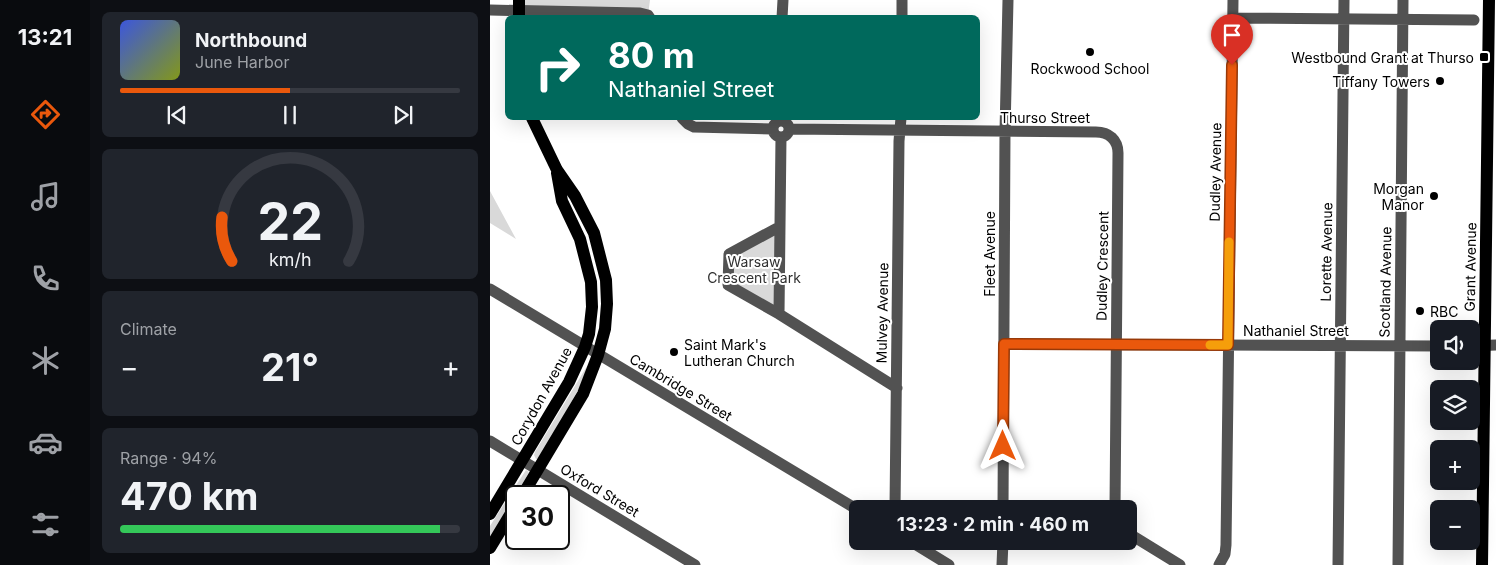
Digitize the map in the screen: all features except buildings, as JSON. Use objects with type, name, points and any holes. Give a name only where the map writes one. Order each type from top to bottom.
[{"type":"main road","name":"Grant Avenue","points":[[1482,565],[1490,345],[1489,0]]},
{"type":"main road","name":"Corydon Avenue","points":[[529,485],[583,394],[598,356],[605,329],[607,304],[606,280],[594,233],[575,196],[557,170],[533,120]]},
{"type":"main road","name":"Corydon Avenue","points":[[490,514],[569,382],[589,334],[592,307],[591,282],[580,240],[562,201],[557,170]]},
{"type":"main road","points":[[490,548],[505,523]]},
{"type":"street","points":[[782,15],[783,0]]},
{"type":"street","points":[[902,0],[902,15]]},
{"type":"street","name":"Fleet Avenue","points":[[1003,500],[1005,132],[1008,0]]},
{"type":"street","name":"Dudley Avenue","points":[[1228,345],[1233,0]]},
{"type":"street","name":"Lorette Avenue","points":[[1338,565],[1344,0]]},
{"type":"street","name":"Scotland Avenue","points":[[1398,565],[1403,0]]},
{"type":"street","points":[[490,10],[519,9],[640,13],[648,15]]},
{"type":"street","points":[[1232,18],[1474,20]]},
{"type":"street","name":"Thurso Street","points":[[684,120],[694,127],[1102,132],[1109,135],[1117,144]]},
{"type":"street","name":"Mulvey Avenue","points":[[895,500],[899,141],[901,120]]},
{"type":"street","points":[[779,314],[781,127]]},
{"type":"street","name":"Dudley Crescent","points":[[1115,500],[1117,144]]},
{"type":"street","points":[[779,227],[729,254],[728,284],[897,388]]},
{"type":"street","name":"Cambridge Street","points":[[490,289],[598,356],[849,505]]},
{"type":"street","name":"Nathaniel Street","points":[[1004,344],[1430,346]]},
{"type":"street","points":[[1219,565],[1225,554],[1226,545],[1228,345]]},
{"type":"street","name":"Oxford Street","points":[[490,441],[695,565]]},
{"type":"street","points":[[1137,539],[1180,565]]},
{"type":"street","points":[[925,550],[949,565]]},
{"type":"street","points":[[1002,565],[1003,550]]},
{"type":"green space","points":[[519,0],[650,0],[648,15],[519,10]]},
{"type":"green space","points":[[490,191],[516,239],[490,223]]},
{"type":"green space","name":"Warsaw Crescent Park","points":[[779,227],[779,314],[728,285],[729,254]]},
{"type":"green space","points":[[587,366],[583,381],[540,458],[536,459],[535,452]]},
{"type":"green space","points":[[526,470],[529,472],[522,485],[516,485]]},
{"type":"green space","points":[[505,503],[505,514],[490,541],[490,526]]},
{"type":"slow traffic","points":[[1210,345],[1228,345],[1229,242]]},
{"type":"place","name":"Rockwood School","points":[[1090,52]]},
{"type":"place","name":"Westbound Grant at Thurso","points":[[1484,57]]},
{"type":"place","name":"Tiffany Towers","points":[[1440,81]]},
{"type":"place","name":"Morgan Manor","points":[[1434,196]]},
{"type":"place","name":"RBC","points":[[1420,311]]},
{"type":"place","name":"Saint Mark's Lutheran Church","points":[[674,352]]},
{"type":"route","points":[[1003,446],[1004,344],[1228,345],[1232,65]]}]
